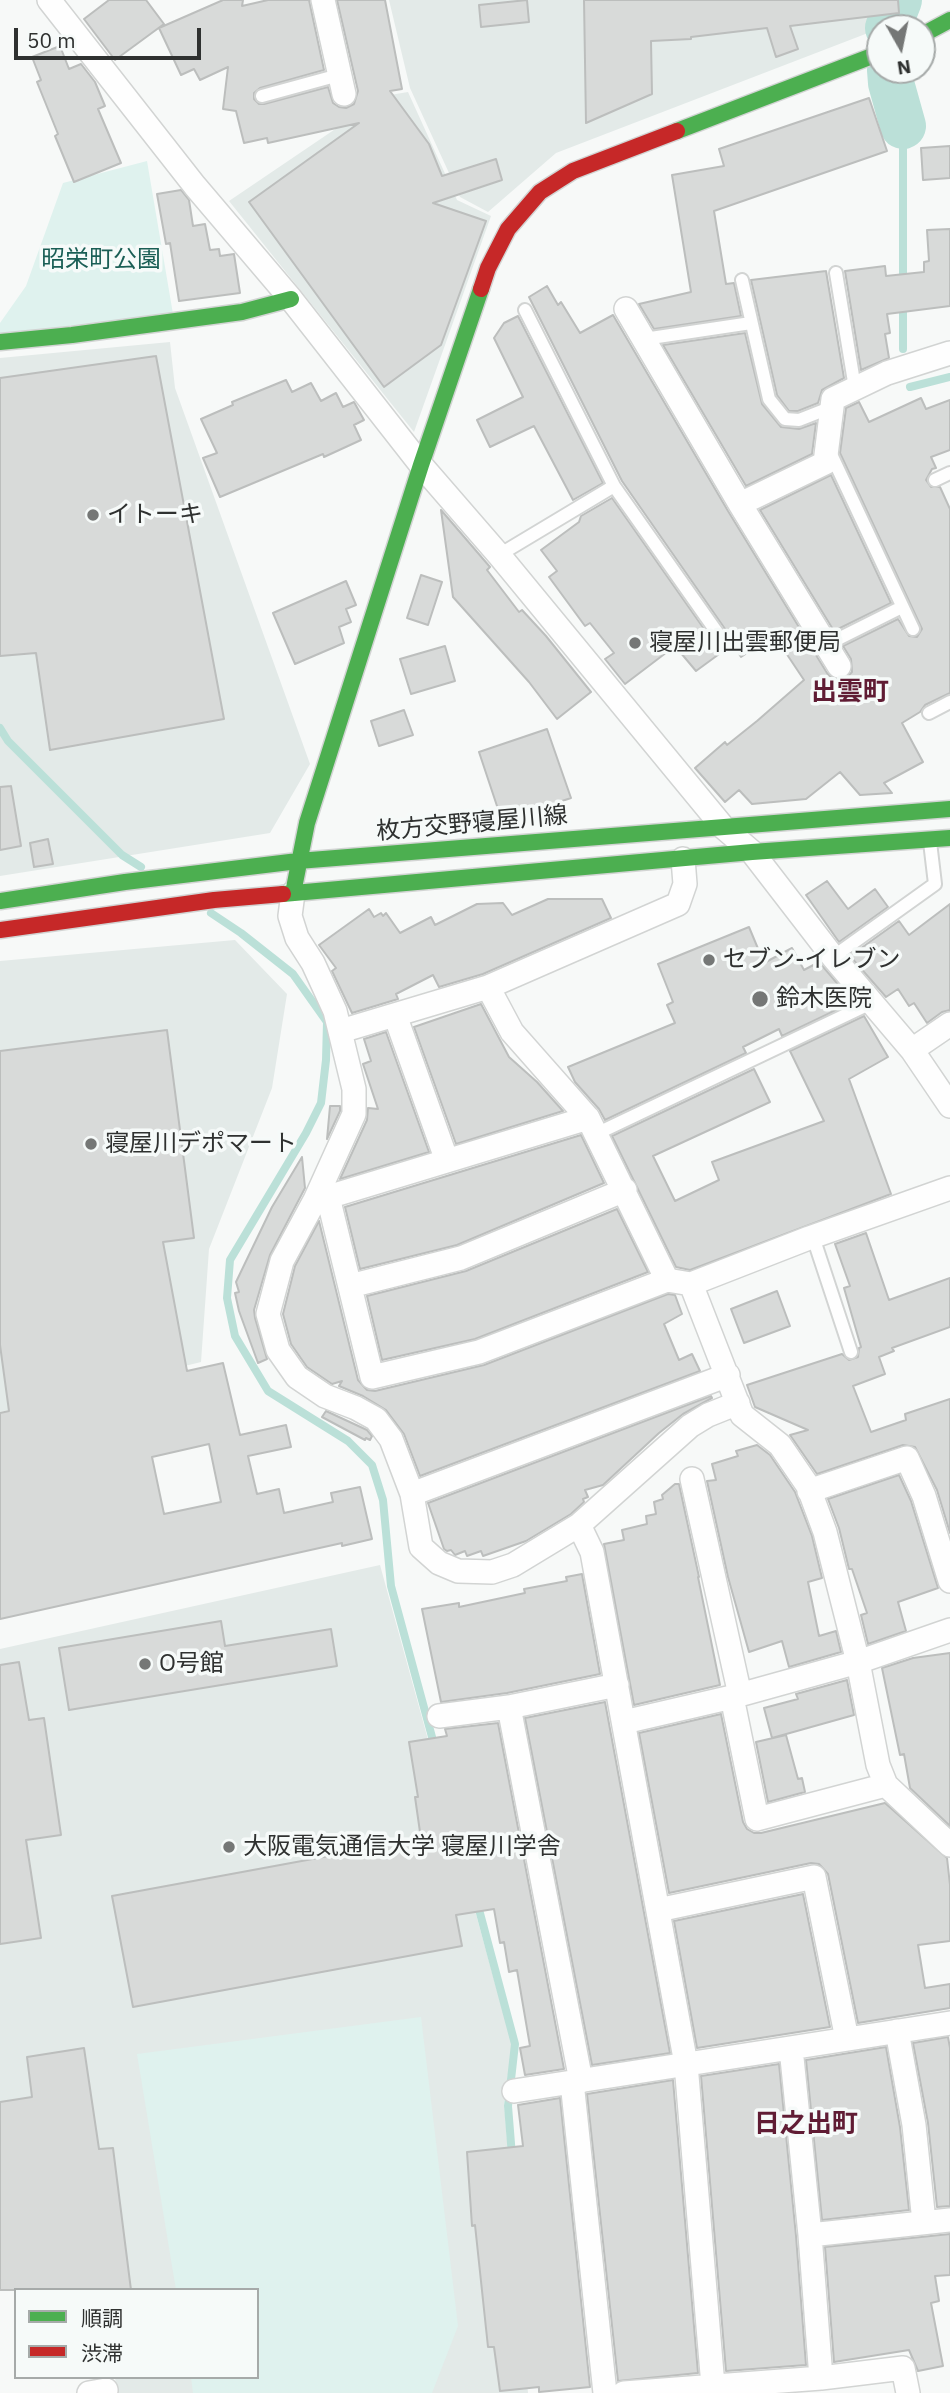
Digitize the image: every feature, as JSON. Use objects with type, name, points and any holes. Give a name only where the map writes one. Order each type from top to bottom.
[{"type":"main road","points":[[293,893],[307,823],[421,465],[488,268],[508,229],[540,191],[573,171],[866,59]]},
{"type":"main road","points":[[0,342],[242,312],[291,299]]},
{"type":"main road","name":"枚方交野寝屋川線","points":[[0,901],[125,881],[298,861],[950,809]]},
{"type":"main road","points":[[0,930],[214,900],[751,852],[950,838]]},
{"type":"street","points":[[49,0],[195,186],[291,299],[421,465],[499,555],[723,827],[751,852],[833,957],[912,1050],[950,1106]]},
{"type":"street","points":[[323,0],[341,84]]},
{"type":"street","points":[[626,309],[839,666]]},
{"type":"street","points":[[740,504],[825,463],[833,399],[887,373],[950,352]]},
{"type":"street","points":[[341,1031],[488,986],[678,904],[685,884],[683,859]]},
{"type":"street","points":[[293,893],[290,916],[297,938],[313,963],[341,1031],[354,1089],[354,1114],[322,1199],[282,1261],[268,1314],[278,1350],[297,1377],[325,1396],[376,1419],[391,1439],[412,1494],[421,1547],[439,1563],[458,1571],[492,1572],[513,1565],[579,1525],[690,1426],[737,1403]]},
{"type":"street","points":[[488,986],[512,1032],[592,1126],[667,1280]]},
{"type":"street","points":[[395,1015],[447,1161]]},
{"type":"street","points":[[912,1050],[950,1024]]},
{"type":"street","points":[[322,1199],[447,1161],[592,1126]]},
{"type":"street","points":[[322,1199],[350,1286],[373,1377],[479,1352],[667,1280],[691,1284],[950,1188]]},
{"type":"street","points":[[350,1286],[461,1258],[625,1190]]},
{"type":"street","points":[[691,1284],[742,1415],[780,1445],[808,1486],[825,1532],[858,1662],[878,1765],[886,1785],[950,1845]]},
{"type":"street","points":[[412,1494],[728,1375]]},
{"type":"street","points":[[809,1491],[907,1458],[924,1496],[950,1581]]},
{"type":"street","points":[[692,1479],[736,1696],[757,1819],[886,1785]]},
{"type":"street","points":[[579,1525],[592,1552],[686,2064],[713,2386]]},
{"type":"street","points":[[624,1722],[736,1696],[858,1662],[950,1630]]},
{"type":"street","points":[[439,1717],[509,1707],[617,1685]]},
{"type":"street","points":[[509,1707],[577,2081],[605,2393]]},
{"type":"street","points":[[658,1910],[814,1877],[847,2039]]},
{"type":"street","points":[[514,2091],[950,2023]]},
{"type":"street","points":[[897,2031],[914,2125],[924,2222]]},
{"type":"street","points":[[791,2048],[821,2378]]},
{"type":"street","points":[[810,2235],[950,2220]]},
{"type":"street","points":[[624,2393],[713,2386],[760,2388],[903,2368],[908,2393]]},
{"type":"lane","points":[[262,96],[341,84]]},
{"type":"lane","points":[[836,273],[855,388]]},
{"type":"lane","points":[[741,280],[769,399],[785,419],[799,420],[832,407]]},
{"type":"lane","points":[[525,310],[614,486],[723,641]]},
{"type":"lane","points":[[644,339],[751,323]]},
{"type":"lane","points":[[827,446],[913,629]]},
{"type":"lane","points":[[934,480],[950,473]]},
{"type":"lane","points":[[499,555],[614,486]]},
{"type":"lane","points":[[826,645],[902,607]]},
{"type":"lane","points":[[929,713],[950,702]]},
{"type":"lane","points":[[833,957],[935,884],[930,839]]},
{"type":"lane","points":[[592,1126],[871,1003]]},
{"type":"lane","points":[[813,1237],[851,1352]]},
{"type":"shaded area","points":[[389,0],[884,0],[877,14],[866,14],[866,34],[556,153],[488,212],[460,197],[410,88]]},
{"type":"shaded area","points":[[408,92],[457,200],[491,216],[414,432],[229,201],[384,96]]},
{"type":"shaded area","points":[[170,342],[175,388],[310,764],[270,833],[0,876],[0,358]]},
{"type":"shaded area","points":[[235,940],[287,994],[272,1088],[209,1249],[201,1362],[0,1412],[0,961]]},
{"type":"shaded area","name":"大阪電気通信大学 寝屋川学舎","points":[[380,1565],[512,2045],[504,2103],[528,2393],[117,2393],[115,2379],[259,2379],[259,2288],[15,2288],[0,2190],[0,1649]]},
{"type":"green space","name":"昭栄町公園","points":[[147,161],[173,314],[0,334],[0,323],[26,286],[63,183]]},
{"type":"green space","points":[[421,2017],[458,2326],[432,2393],[193,2393],[191,2379],[259,2379],[259,2288],[176,2288],[137,2054]]},
{"type":"building","points":[[109,0],[146,0],[164,24],[115,60],[84,19]]},
{"type":"building","points":[[223,0],[243,0],[242,6],[268,0],[309,0],[324,70],[260,88],[254,93],[254,99],[259,104],[264,104],[328,87],[333,103],[346,108],[354,104],[358,91],[337,0],[385,0],[402,89],[390,91],[429,144],[442,176],[496,159],[502,180],[433,203],[486,221],[441,345],[384,387],[249,202],[359,123],[268,143],[267,138],[244,143],[236,111],[223,109],[228,67],[200,80],[194,69],[181,75],[159,28]]},
{"type":"building","points":[[527,0],[529,22],[481,27],[479,5]]},
{"type":"building","points":[[584,0],[898,0],[899,13],[866,14],[866,17],[790,26],[798,49],[776,57],[767,28],[691,39],[651,41],[652,94],[586,123]]},
{"type":"building","points":[[60,46],[69,69],[81,64],[95,82],[105,106],[98,109],[121,163],[74,182],[55,136],[58,134],[37,82],[41,80],[32,57]]},
{"type":"building","points":[[869,98],[887,151],[714,211],[726,284],[734,283],[741,316],[654,329],[639,304],[691,292],[672,175],[724,166],[719,149]]},
{"type":"building","points":[[950,146],[950,178],[923,180],[921,148]]},
{"type":"building","points":[[181,190],[189,200],[193,226],[205,224],[210,250],[219,249],[220,256],[234,254],[240,293],[179,301],[170,243],[166,244],[157,194]]},
{"type":"building","points":[[950,229],[950,306],[887,314],[890,333],[885,334],[889,358],[861,370],[845,271],[885,266],[886,276],[924,272],[924,262],[929,261],[927,230]]},
{"type":"building","points":[[826,271],[844,378],[822,390],[818,403],[798,411],[789,411],[777,395],[751,280]]},
{"type":"building","points":[[547,286],[558,305],[561,302],[580,333],[613,315],[728,511],[833,679],[846,678],[852,672],[851,659],[843,646],[898,619],[909,636],[917,637],[922,629],[840,453],[846,408],[859,402],[869,422],[921,398],[926,409],[950,400],[950,450],[931,457],[936,468],[932,469],[926,480],[931,487],[940,487],[950,509],[950,693],[925,705],[920,712],[902,723],[923,762],[884,783],[892,793],[860,795],[840,772],[806,799],[752,804],[739,790],[725,802],[695,768],[725,742],[727,745],[757,721],[804,680],[774,635],[741,657],[733,644],[730,646],[730,636],[622,481],[529,297]]},
{"type":"building","points":[[518,316],[603,483],[573,500],[534,426],[490,447],[477,420],[523,397],[494,338],[504,323]]},
{"type":"building","points":[[745,333],[762,404],[781,427],[799,429],[816,423],[812,454],[746,486],[663,345]]},
{"type":"building","name":"イトーキ","points":[[156,356],[224,719],[50,750],[36,653],[0,656],[0,378]]},
{"type":"building","points":[[286,380],[292,392],[311,383],[321,401],[336,393],[343,407],[354,402],[364,420],[354,425],[361,440],[220,497],[203,458],[217,453],[201,419],[233,405],[232,402]]},
{"type":"building","points":[[831,475],[891,603],[834,631],[760,510]]},
{"type":"building","points":[[612,498],[716,646],[726,649],[696,671],[675,646],[625,684],[605,659],[614,653],[590,623],[585,626],[549,577],[557,571],[541,550],[579,522],[581,516]]},
{"type":"building","points":[[441,510],[490,567],[487,570],[519,612],[522,610],[546,636],[591,692],[557,719],[529,682],[453,597]]},
{"type":"building","points":[[421,575],[442,582],[428,625],[407,618]]},
{"type":"building","points":[[346,581],[356,605],[346,609],[351,622],[339,627],[344,643],[295,664],[273,613]]},
{"type":"building","points":[[445,646],[455,681],[411,694],[400,659]]},
{"type":"building","points":[[404,710],[413,735],[379,746],[371,721]]},
{"type":"building","points":[[547,729],[571,798],[502,821],[479,752]]},
{"type":"building","points":[[11,786],[21,846],[0,850],[0,787]]},
{"type":"building","points":[[48,839],[53,864],[34,867],[30,843]]},
{"type":"building","points":[[827,881],[848,909],[875,889],[888,907],[839,942],[806,895]]},
{"type":"building","points":[[548,899],[602,899],[611,918],[483,974],[439,987],[433,975],[396,994],[398,999],[352,1013],[332,971],[336,968],[319,945],[369,909],[374,917],[386,913],[400,933],[431,917],[435,925],[477,904],[503,903],[512,915]]},
{"type":"building","points":[[950,904],[950,1010],[942,1012],[927,1023],[914,1003],[909,1006],[898,989],[886,997],[850,956],[899,921],[909,935]]},
{"type":"building","points":[[749,927],[764,963],[792,948],[804,970],[819,962],[853,1002],[782,1036],[779,1029],[743,1047],[746,1053],[605,1120],[599,1109],[575,1082],[568,1067],[675,1023],[667,1005],[673,1002],[658,964]]},
{"type":"building","points":[[481,1004],[509,1057],[537,1082],[563,1111],[456,1144],[414,1027]]},
{"type":"building","points":[[864,1016],[888,1057],[849,1079],[891,1194],[690,1270],[676,1267],[612,1136],[754,1069],[770,1102],[653,1156],[675,1201],[719,1180],[712,1162],[824,1121],[790,1051]]},
{"type":"building","points":[[167,1030],[194,1238],[163,1242],[187,1371],[223,1363],[240,1435],[286,1425],[291,1447],[248,1456],[257,1494],[279,1489],[284,1513],[333,1502],[331,1493],[360,1487],[372,1539],[342,1546],[342,1543],[0,1619],[0,1413],[9,1411],[0,1345],[0,1051]],"holes":[[[209,1444],[221,1502],[164,1514],[152,1457]]]},
{"type":"building","points":[[386,1032],[429,1152],[340,1179],[367,1120],[368,1108],[378,1109],[363,1064],[371,1061],[364,1039]]},
{"type":"building","points":[[330,1106],[340,1106],[340,1111],[327,1139]]},
{"type":"building","points":[[581,1135],[604,1183],[457,1245],[360,1269],[345,1207]]},
{"type":"building","points":[[302,1157],[305,1188],[270,1255],[254,1310],[267,1359],[258,1363],[239,1311],[235,1293],[239,1292],[236,1282],[272,1207]]},
{"type":"building","points":[[617,1209],[648,1272],[475,1339],[382,1360],[367,1296],[466,1271]]},
{"type":"building","points":[[319,1221],[358,1380],[367,1390],[375,1391],[484,1365],[668,1294],[675,1295],[682,1314],[664,1324],[679,1360],[692,1354],[700,1371],[420,1476],[404,1434],[386,1410],[339,1386],[342,1381],[332,1384],[307,1367],[291,1344],[283,1314],[295,1266]]},
{"type":"building","points":[[866,1233],[889,1300],[950,1278],[950,1327],[892,1348],[894,1351],[879,1357],[885,1374],[853,1386],[871,1432],[906,1420],[905,1414],[950,1399],[950,1533],[937,1490],[915,1447],[903,1445],[817,1474],[790,1435],[808,1430],[755,1407],[747,1385],[842,1354],[849,1360],[858,1357],[861,1347],[844,1288],[850,1286],[835,1244]]},
{"type":"building","points":[[777,1291],[790,1326],[744,1343],[731,1309]]},
{"type":"building","points":[[711,1396],[712,1398],[683,1414],[659,1433],[603,1485],[585,1490],[588,1497],[583,1499],[584,1502],[571,1514],[526,1541],[483,1556],[481,1551],[467,1556],[465,1551],[455,1555],[451,1550],[444,1549],[428,1503]]},
{"type":"building","points":[[326,1411],[367,1430],[372,1436],[370,1440],[365,1440],[322,1417]]},
{"type":"building","points":[[757,1445],[770,1455],[795,1492],[812,1536],[822,1578],[808,1582],[819,1636],[836,1631],[841,1652],[789,1667],[782,1641],[749,1652],[728,1577],[707,1481],[716,1480],[712,1464],[738,1456],[736,1451]]},
{"type":"building","points":[[899,1475],[911,1501],[938,1588],[898,1602],[906,1631],[868,1644],[861,1615],[867,1613],[852,1569],[849,1569],[839,1528],[828,1499]]},
{"type":"building","points":[[675,1484],[679,1484],[720,1685],[634,1705],[604,1544],[624,1540],[622,1530],[647,1524],[646,1516],[656,1514],[654,1502],[663,1499],[662,1495]]},
{"type":"building","points":[[582,1574],[600,1674],[507,1693],[441,1702],[422,1609],[459,1603],[459,1607],[525,1593],[524,1589],[567,1581],[566,1577]]},
{"type":"building","name":"O号館","points":[[221,1621],[225,1646],[331,1629],[337,1666],[69,1710],[59,1648]]},
{"type":"building","points":[[950,1653],[950,1826],[910,1788],[904,1754],[900,1755],[882,1668],[913,1658]]},
{"type":"building","points":[[19,1662],[29,1720],[44,1718],[61,1835],[26,1840],[41,1938],[0,1944],[0,1665]]},
{"type":"building","points":[[847,1680],[854,1715],[772,1738],[764,1708],[798,1699],[796,1694]]},
{"type":"building","points":[[605,1702],[670,2053],[592,2065],[525,1718]]},
{"type":"building","points":[[721,1714],[743,1822],[747,1829],[761,1833],[885,1803],[947,1858],[950,1941],[918,1945],[925,1988],[950,1984],[950,2008],[858,2023],[828,1874],[819,1864],[811,1863],[669,1893],[639,1733]]},
{"type":"building","points":[[498,1723],[564,2069],[525,2075],[520,2048],[530,2046],[517,1970],[509,1972],[494,1909],[456,1915],[462,1946],[133,2007],[112,1896],[421,1839],[415,1797],[418,1797],[409,1742],[447,1736],[445,1729]]},
{"type":"building","points":[[786,1735],[798,1779],[802,1778],[805,1792],[768,1802],[756,1742]]},
{"type":"building","points":[[803,1894],[830,2027],[697,2048],[674,1921]]},
{"type":"building","points":[[948,2037],[950,2206],[937,2207],[928,2123],[913,2043]]},
{"type":"building","points":[[886,2047],[900,2127],[909,2210],[822,2220],[806,2060]]},
{"type":"building","points":[[84,2048],[99,2149],[113,2148],[131,2288],[0,2290],[0,2102],[32,2097],[27,2057]]},
{"type":"building","points":[[779,2064],[806,2365],[726,2371],[701,2076]]},
{"type":"building","points":[[673,2080],[698,2373],[618,2381],[587,2094]]},
{"type":"building","points":[[560,2098],[590,2387],[539,2392],[539,2387],[500,2391],[494,2347],[488,2347],[475,2225],[472,2226],[467,2152],[523,2146],[518,2105]]},
{"type":"building","points":[[950,2234],[950,2275],[935,2276],[939,2301],[931,2303],[943,2366],[918,2371],[909,2350],[834,2362],[825,2247]]},
{"type":"waterway","points":[[894,14],[899,0]]},
{"type":"waterway","points":[[891,84],[903,126]]},
{"type":"waterway","points":[[903,126],[903,284]]},
{"type":"waterway","points":[[903,304],[903,349]]},
{"type":"waterway","points":[[910,387],[950,377]]},
{"type":"waterway","points":[[0,728],[8,741],[122,855],[141,867]]},
{"type":"waterway","points":[[211,913],[293,974],[327,1022],[321,1103],[230,1260],[227,1298],[235,1336],[268,1391],[348,1441],[372,1465],[383,1500],[391,1586],[435,1748]]},
{"type":"waterway","points":[[477,1902],[515,2044],[508,2106],[512,2156]]},
{"type":"traffic: fast","points":[[936,28],[950,20]]},
{"type":"traffic: fast","points":[[677,131],[866,58]]},
{"type":"traffic: fast","points":[[294,888],[307,823],[421,465],[481,289]]},
{"type":"traffic: fast","points":[[0,342],[242,312],[291,299]]},
{"type":"traffic: fast","points":[[0,901],[125,882],[298,861],[950,809]]},
{"type":"traffic: fast","points":[[283,894],[752,852],[950,838]]},
{"type":"traffic: jam","points":[[481,289],[488,268],[508,229],[540,192],[573,171],[677,131]]},
{"type":"traffic: jam","points":[[0,930],[214,900],[283,894]]},
{"type":"place","name":"イトーキ","points":[[93,515]]},
{"type":"place","name":"寝屋川出雲郵便局","points":[[635,643]]},
{"type":"place","name":"セブン-イレブン","points":[[709,960]]},
{"type":"place","name":"鈴木医院","points":[[760,999]]},
{"type":"place","name":"寝屋川デポマート","points":[[91,1144]]},
{"type":"place","name":"O号館","points":[[145,1664]]},
{"type":"place","name":"大阪電気通信大学 寝屋川学舎","points":[[229,1847]]},
{"type":"district","name":"出雲町","points":[[850,692]]},
{"type":"district","name":"日之出町","points":[[806,2124]]}]
